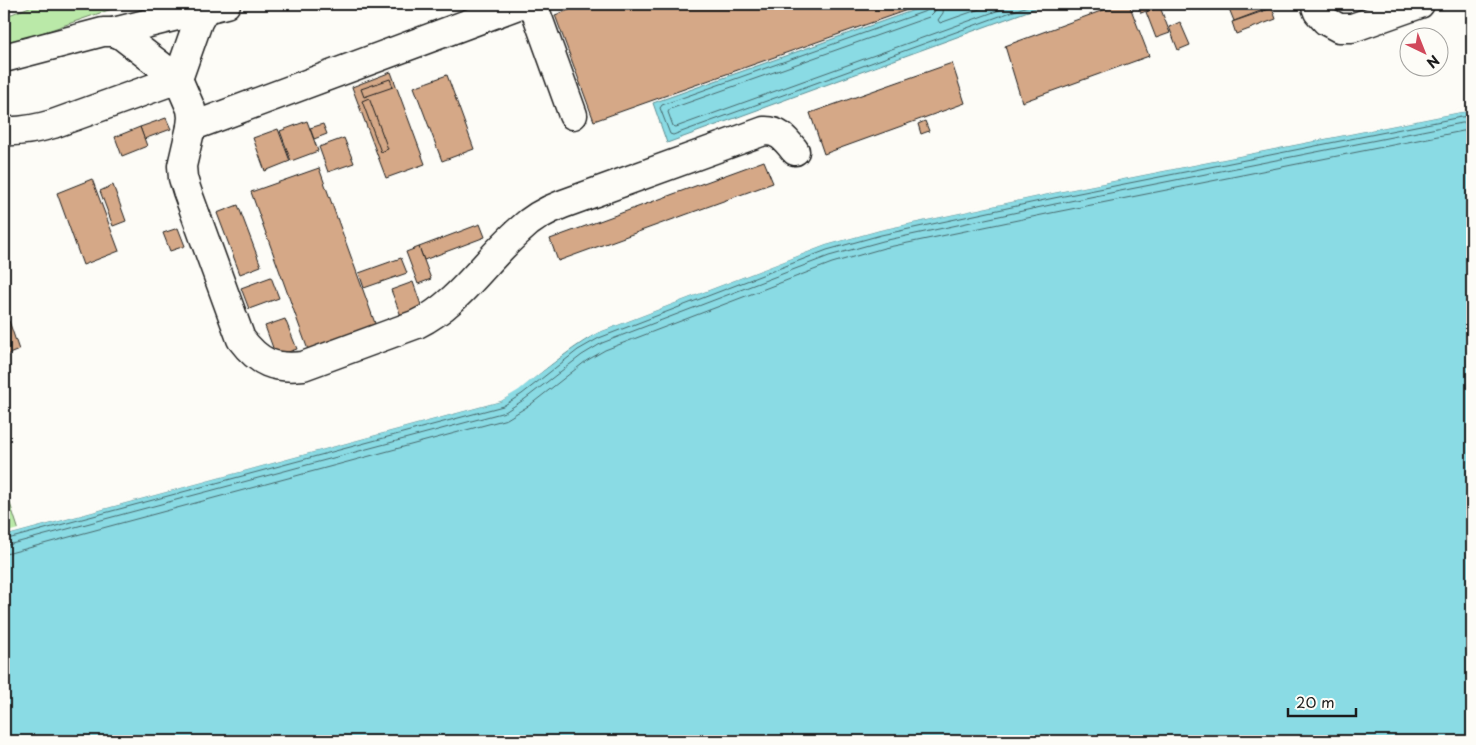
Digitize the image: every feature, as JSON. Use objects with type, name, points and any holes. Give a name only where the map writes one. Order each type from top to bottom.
[{"type":"lane","points":[[191,127],[521,4]]},
{"type":"lane","points":[[533,4],[573,114]]},
{"type":"lane","points":[[1315,4],[1318,12],[1326,21],[1339,28],[1352,28],[1420,4]]},
{"type":"lane","points":[[178,79],[198,22],[213,6]]},
{"type":"lane","points":[[4,58],[213,6]]},
{"type":"lane","points":[[113,32],[127,39],[178,79],[191,109],[191,127],[182,166],[183,178],[241,339],[249,350],[260,359],[274,366],[287,368],[303,366],[429,318],[449,304],[520,230],[540,215],[563,204],[764,131],[780,134],[795,151]]},
{"type":"lane","points":[[4,132],[34,129],[52,124],[178,79]]},
{"type":"green space","points":[[37,4],[126,4],[4,46],[4,17]]},
{"type":"green space","points":[[4,485],[19,531],[4,536]]},
{"type":"water","points":[[931,4],[1038,4],[1039,7],[667,143],[653,103]]},
{"type":"water","points":[[1472,111],[1472,741],[4,741],[4,536],[501,401],[597,333],[826,245],[880,230],[1053,193]]},
{"type":"pier","points":[[1460,109],[1472,109],[1472,111],[1053,193],[880,230],[826,245],[597,333],[575,345],[519,390],[501,401],[4,536],[4,533],[18,529],[500,399],[574,343],[596,331],[825,243],[879,228],[1052,191]]},
{"type":"building","points":[[586,4],[924,4],[594,121],[555,15]]},
{"type":"building","points":[[1120,4],[1129,4],[1149,56],[1022,102],[1005,46]]},
{"type":"building","points":[[1138,4],[1165,4],[1141,13]]},
{"type":"building","points":[[1235,4],[1270,4],[1271,7],[1234,21],[1228,6]]},
{"type":"building","points":[[1160,7],[1170,33],[1156,38],[1146,12]]},
{"type":"building","points":[[1272,8],[1276,19],[1236,34],[1232,22]]},
{"type":"building","points":[[1180,22],[1190,45],[1178,50],[1169,27]]},
{"type":"building","points":[[952,63],[965,103],[824,154],[810,113]]},
{"type":"building","points":[[391,72],[425,164],[386,178],[352,87]]},
{"type":"building","points":[[447,75],[474,149],[442,161],[414,87]]},
{"type":"building","points":[[390,79],[393,87],[364,97],[361,89]]},
{"type":"building","points":[[369,98],[388,149],[381,152],[362,101]]},
{"type":"building","points":[[166,118],[171,129],[144,139],[140,127]]},
{"type":"building","points":[[307,121],[318,151],[291,161],[280,131]]},
{"type":"building","points":[[925,121],[929,131],[921,134],[918,124]]},
{"type":"building","points":[[323,124],[327,134],[314,139],[310,128]]},
{"type":"building","points":[[140,127],[147,146],[122,156],[115,137]]},
{"type":"building","points":[[278,129],[290,161],[265,171],[253,138]]},
{"type":"building","points":[[344,138],[354,163],[328,172],[319,147]]},
{"type":"building","points":[[764,161],[773,183],[558,261],[550,239]]},
{"type":"building","points":[[319,168],[376,326],[308,350],[251,192]]},
{"type":"building","points":[[92,179],[119,251],[83,265],[57,193]]},
{"type":"building","points":[[113,185],[126,221],[113,226],[100,191]]},
{"type":"building","points":[[238,205],[261,266],[240,274],[217,213]]},
{"type":"building","points":[[480,224],[485,237],[424,260],[419,247]]},
{"type":"building","points":[[178,228],[185,246],[170,251],[163,233]]},
{"type":"building","points":[[419,247],[431,279],[418,284],[406,252]]},
{"type":"building","points":[[401,258],[407,273],[364,288],[359,273]]},
{"type":"building","points":[[271,277],[279,298],[249,309],[241,288]]},
{"type":"building","points":[[413,282],[422,308],[401,316],[391,290]]},
{"type":"building","points":[[285,319],[297,349],[276,356],[265,326]]},
{"type":"building","points":[[9,321],[19,350],[4,356],[4,323]]}]
